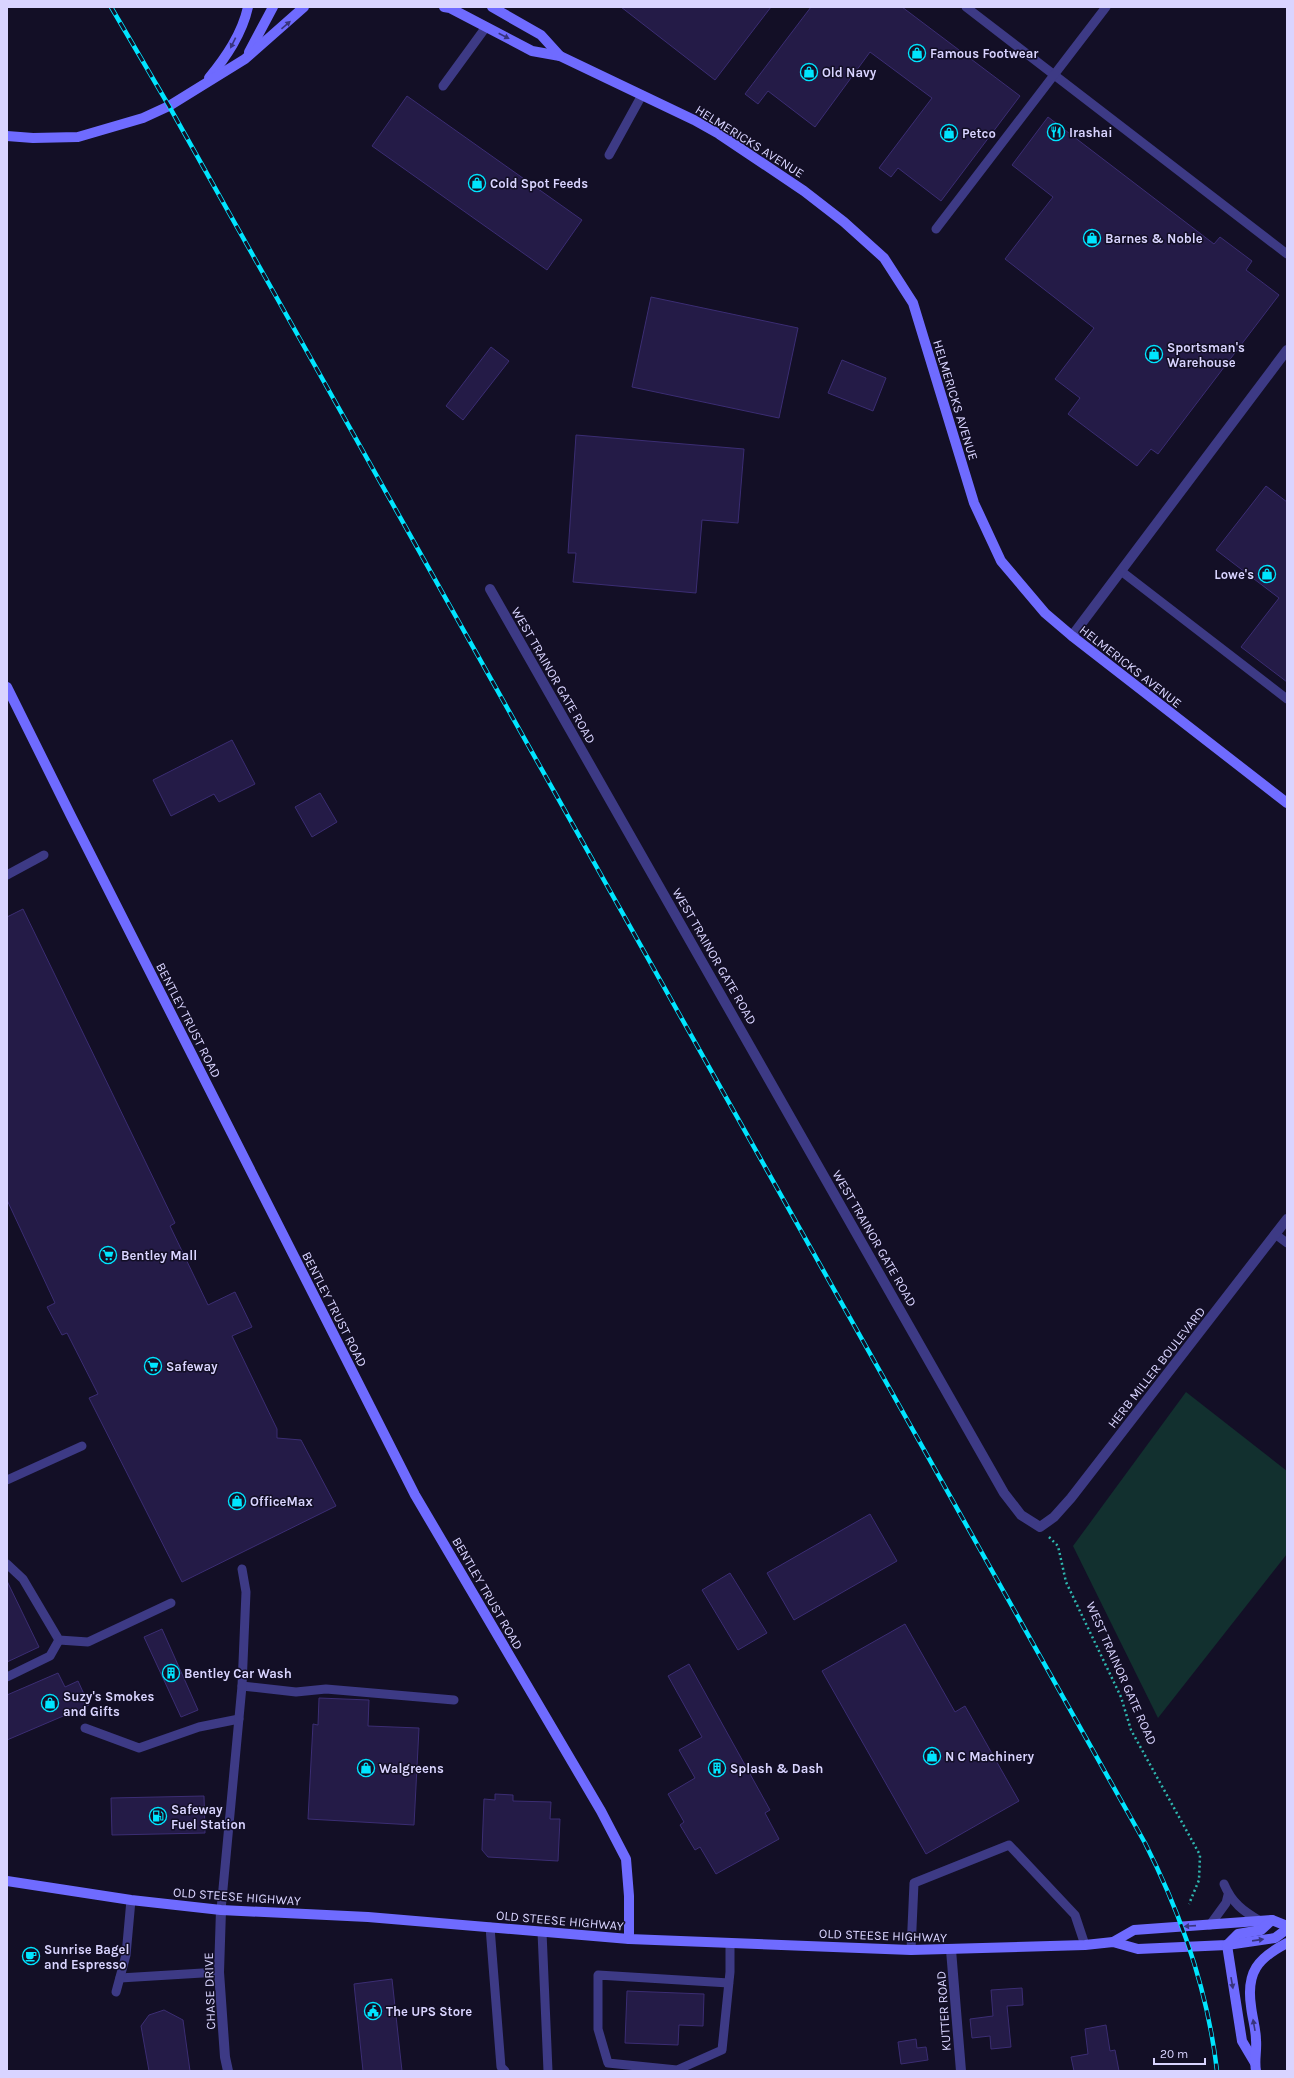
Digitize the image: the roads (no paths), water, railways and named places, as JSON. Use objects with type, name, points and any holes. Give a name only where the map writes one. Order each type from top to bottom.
[{"type":"street","points":[[203,84],[226,58],[246,18],[248,7]]},
{"type":"street","points":[[245,59],[273,7]]},
{"type":"street","points":[[7,136],[33,138],[78,137],[98,133],[143,118],[170,106],[245,59],[304,7]]},
{"type":"street","name":"HELMERICKS AVENUE","points":[[448,7],[532,51],[560,56],[713,130],[804,191],[844,222],[884,258],[913,303],[974,503],[1001,561],[1045,613],[1072,636],[1287,803]]},
{"type":"street","name":"HELMERICKS AVENUE","points":[[492,7],[506,10],[541,35],[560,56]]},
{"type":"street","points":[[1072,636],[1287,350]]},
{"type":"street","name":"WEST TRAINOR GATE ROAD","points":[[490,590],[1004,1493],[1021,1514],[1040,1528]]},
{"type":"street","name":"BENTLEY TRUST ROAD","points":[[7,687],[415,1494],[601,1811],[626,1859],[629,1896],[629,1939]]},
{"type":"street","name":"HERB MILLER BOULEVARD","points":[[1040,1528],[1054,1517],[1071,1498],[1287,1219]]},
{"type":"street","name":"OLD STEESE HIGHWAY","points":[[7,1881],[131,1900],[221,1910],[368,1917],[629,1939],[911,1950],[1086,1945],[1113,1942],[1138,1949],[1227,1945],[1275,1938],[1287,1930]]},
{"type":"street","name":"CHASE DRIVE","points":[[221,1910],[219,1972],[225,2057],[228,2071]]},
{"type":"street","points":[[1255,2067],[1242,2041],[1227,1945],[1238,1934],[1261,1930],[1272,1920]]},
{"type":"street","name":"OLD STEESE HIGHWAY","points":[[1113,1942],[1134,1930],[1272,1920],[1287,1926]]},
{"type":"street","points":[[1255,2067],[1256,2040],[1250,2004],[1251,1980],[1255,1968],[1268,1953],[1287,1943]]},
{"type":"street","name":"KUTTER ROAD","points":[[951,1950],[960,2071]]},
{"type":"lane","points":[[966,7],[1287,254]]},
{"type":"lane","points":[[936,229],[1106,7]]},
{"type":"lane","points":[[443,86],[486,27]]},
{"type":"lane","points":[[609,155],[642,95]]},
{"type":"lane","points":[[1121,571],[1287,699]]},
{"type":"lane","points":[[7,875],[44,855]]},
{"type":"lane","points":[[1275,1234],[1287,1243]]},
{"type":"lane","points":[[7,1480],[82,1446]]},
{"type":"lane","points":[[7,1564],[23,1579],[59,1640]]},
{"type":"lane","points":[[221,1910],[242,1686],[246,1592],[242,1568]]},
{"type":"lane","points":[[59,1640],[88,1642],[171,1603]]},
{"type":"lane","points":[[7,1677],[50,1656],[59,1640]]},
{"type":"lane","points":[[242,1686],[296,1692],[326,1689],[454,1700]]},
{"type":"lane","points":[[85,1728],[139,1748],[199,1727],[239,1719]]},
{"type":"lane","points":[[911,1950],[914,1883],[1009,1845],[1074,1915],[1086,1945]]},
{"type":"lane","points":[[1224,1884],[1228,1895],[1239,1909],[1260,1921]]},
{"type":"lane","points":[[1210,1925],[1221,1911],[1228,1895]]},
{"type":"lane","points":[[116,1992],[126,1955],[131,1900]]},
{"type":"lane","points":[[490,1927],[501,2067],[504,2071]]},
{"type":"lane","points":[[542,1932],[548,2071]]},
{"type":"lane","points":[[729,1983],[598,1975],[598,2029],[608,2064],[677,2070],[722,2050],[729,1983],[730,1943]]},
{"type":"lane","points":[[120,1978],[219,1972]]},
{"type":"railway","points":[[111,7],[169,106],[1145,1843],[1170,1897],[1191,1954],[1207,2012],[1217,2071]]},
{"type":"place","name":"Famous Footwear","points":[[917,53]]},
{"type":"place","name":"Old Navy","points":[[809,72]]},
{"type":"place","name":"Irashai","points":[[1056,132]]},
{"type":"place","name":"Petco","points":[[949,133]]},
{"type":"place","name":"Cold Spot Feeds","points":[[477,183]]},
{"type":"place","name":"Barnes & Noble","points":[[1092,238]]},
{"type":"place","name":"Sportsman's Warehouse","points":[[1154,354]]},
{"type":"place","name":"Lowe's","points":[[1267,574]]},
{"type":"place","name":"Bentley Mall","points":[[108,1255]]},
{"type":"place","name":"Safeway","points":[[153,1366]]},
{"type":"place","name":"OfficeMax","points":[[237,1501]]},
{"type":"place","name":"Bentley Car Wash","points":[[171,1673]]},
{"type":"place","name":"Suzy's Smokes and Gifts","points":[[50,1703]]},
{"type":"place","name":"N C Machinery","points":[[932,1756]]},
{"type":"place","name":"Walgreens","points":[[366,1768]]},
{"type":"place","name":"Splash & Dash","points":[[717,1768]]},
{"type":"place","name":"Safeway Fuel Station","points":[[158,1816]]},
{"type":"place","name":"Sunrise Bagel and Espresso","points":[[31,1956]]},
{"type":"place","name":"The UPS Store","points":[[373,2011]]}]
